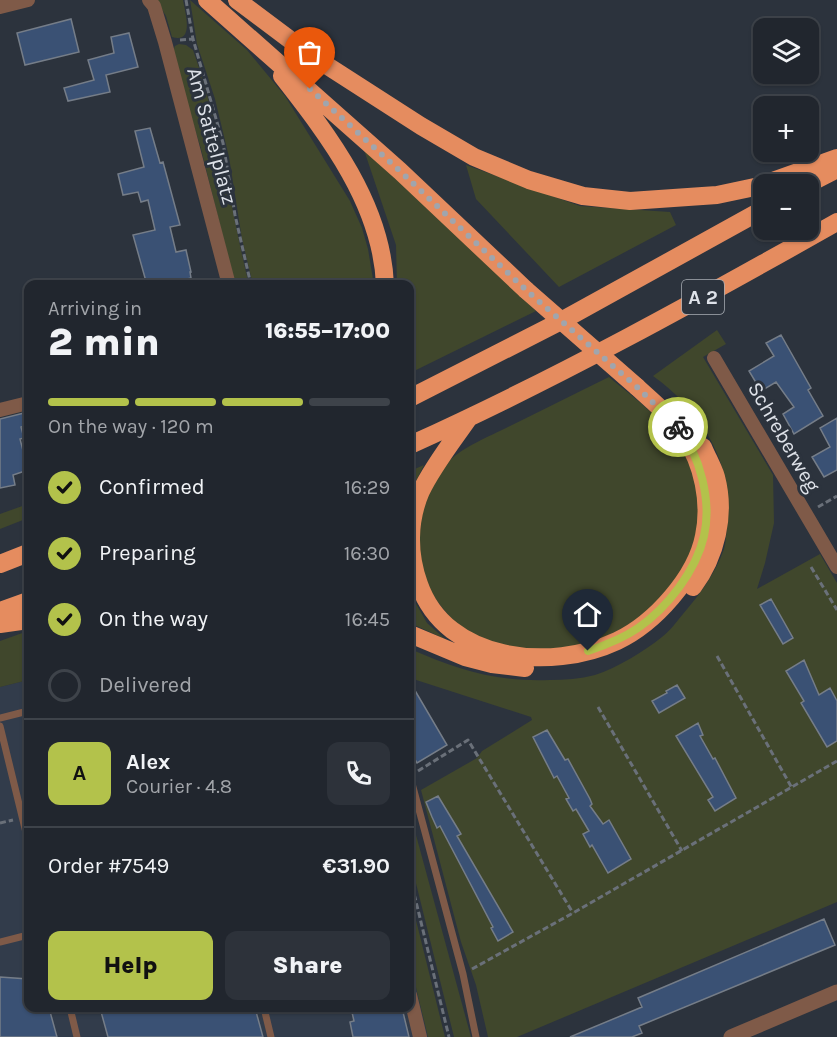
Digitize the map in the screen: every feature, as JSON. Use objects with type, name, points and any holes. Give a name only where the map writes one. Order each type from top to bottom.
[{"type":"highway","points":[[207,0],[641,385],[684,419],[701,442],[716,476],[720,506],[718,531],[711,557],[698,580],[675,611],[631,646],[608,657],[574,666],[525,668],[492,664],[465,657],[414,636]]},
{"type":"highway","points":[[222,0],[532,287]]},
{"type":"highway","points":[[237,0],[309,54],[421,126],[474,157],[529,180],[583,196],[630,201],[717,195],[753,187]]},
{"type":"highway","points":[[241,29],[305,105],[339,155],[361,193],[379,241],[383,256],[385,280]]},
{"type":"highway","points":[[794,174],[837,158]]},
{"type":"highway","points":[[819,178],[837,169]]},
{"type":"highway","name":"A 2","points":[[414,396],[563,320],[753,215]]},
{"type":"highway","name":"A 2","points":[[414,443],[468,419],[657,323],[837,222]]},
{"type":"highway","points":[[414,572],[422,593],[434,612],[458,636],[486,649],[512,655],[549,657],[588,651],[617,641],[656,614],[675,594],[690,572],[704,536],[706,498],[699,465],[685,436],[641,385]]},
{"type":"highway","points":[[414,512],[422,490],[468,419]]},
{"type":"highway","points":[[0,564],[24,555]]},
{"type":"highway","points":[[0,611],[24,602]]},
{"type":"highway","points":[[0,624],[24,621]]},
{"type":"street","points":[[0,7],[28,0]]},
{"type":"street","name":"Am Sattelplatz","points":[[149,0],[154,6],[165,42],[229,280]]},
{"type":"street","name":"Schreberweg","points":[[714,358],[837,567]]},
{"type":"street","points":[[0,410],[24,404]]},
{"type":"street","points":[[731,1037],[837,992]]},
{"type":"street","points":[[414,1012],[420,1037]]},
{"type":"lane","points":[[0,718],[24,712]]},
{"type":"lane","points":[[0,726],[24,825]]},
{"type":"lane","points":[[414,791],[463,974],[476,1037]]},
{"type":"lane","points":[[0,942],[24,936]]},
{"type":"lane","points":[[71,1012],[77,1037]]},
{"type":"lane","points":[[265,1012],[271,1037]]},
{"type":"path","points":[[186,0],[193,39],[223,142],[235,215],[250,280]]},
{"type":"path","points":[[806,514],[837,496]]},
{"type":"path","points":[[812,567],[837,610]]},
{"type":"path","points":[[717,656],[792,788]]},
{"type":"path","points":[[598,707],[682,851]]},
{"type":"path","points":[[414,774],[468,740],[573,913]]},
{"type":"path","points":[[463,974],[837,761]]},
{"type":"path","points":[[414,893],[449,1037]]},
{"type":"shaded area","points":[[24,681],[24,1012],[414,1012],[414,979],[428,1037],[0,1037],[0,687]]},
{"type":"green space","points":[[156,0],[183,0],[187,26],[184,36],[172,37],[166,16]]},
{"type":"green space","points":[[190,0],[247,50],[285,96],[350,201],[362,228],[373,280],[252,280],[242,239],[229,157],[215,99],[197,44]]},
{"type":"green space","points":[[186,45],[193,50],[218,137],[248,280],[234,280],[201,149],[172,53],[175,46]]},
{"type":"green space","points":[[364,150],[514,282],[511,287],[536,311],[414,371],[414,280],[397,280],[396,245]]},
{"type":"green space","points":[[466,165],[580,206],[670,212],[676,225],[559,287],[476,199]]},
{"type":"green space","points":[[717,330],[726,344],[703,357],[773,475],[774,523],[757,589],[820,554],[837,583],[837,902],[517,1037],[488,1037],[476,985],[461,942],[421,790],[477,758],[482,751],[532,720],[531,717],[414,679],[414,651],[461,669],[494,677],[530,680],[567,679],[595,675],[612,668],[638,654],[668,632],[701,591],[720,558],[725,544],[728,503],[726,482],[711,441],[686,406],[653,376]]},
{"type":"green space","points":[[609,377],[666,427],[688,457],[697,486],[698,516],[697,531],[688,558],[672,584],[651,608],[627,625],[601,639],[572,647],[543,651],[514,650],[487,642],[462,627],[441,606],[422,574],[417,553],[425,502],[432,484],[449,461],[469,446]]},
{"type":"green space","points":[[424,465],[414,485],[414,469]]},
{"type":"green space","points":[[24,505],[24,520],[0,529],[0,514]]},
{"type":"green space","points":[[414,600],[427,623],[445,639],[414,625]]},
{"type":"green space","points":[[24,632],[24,681],[0,687],[0,641]]},
{"type":"green space","points":[[414,828],[471,1037],[454,1037],[414,875]]},
{"type":"green space","points":[[414,912],[445,1037],[428,1037],[414,979]]},
{"type":"building","points":[[71,19],[79,52],[25,65],[17,33]]},
{"type":"building","points":[[129,33],[138,67],[106,75],[110,92],[68,101],[64,88],[94,80],[88,60],[114,53],[111,37]]},
{"type":"building","points":[[150,128],[160,163],[163,162],[180,225],[170,227],[176,252],[186,250],[191,278],[146,280],[133,235],[155,230],[148,200],[141,202],[138,192],[123,195],[118,174],[144,167],[135,131]]},
{"type":"building","points":[[781,335],[811,388],[808,390],[823,416],[794,434],[783,414],[794,407],[776,382],[761,391],[749,371],[774,356],[766,343]]},
{"type":"building","points":[[24,413],[24,426],[21,427],[24,438],[20,439],[24,454],[24,471],[13,475],[15,485],[0,488],[0,419]]},
{"type":"building","points":[[837,418],[837,470],[824,477],[812,457],[830,447],[820,428]]},
{"type":"building","points":[[771,599],[793,638],[783,644],[760,605]]},
{"type":"building","points":[[804,660],[819,695],[830,688],[837,701],[837,741],[827,747],[801,703],[804,701],[786,671]]},
{"type":"building","points":[[677,685],[685,698],[659,713],[652,701]]},
{"type":"building","points":[[414,689],[447,745],[417,763],[414,758]]},
{"type":"building","points":[[698,723],[703,735],[700,736],[713,759],[715,758],[736,798],[715,811],[708,800],[713,797],[676,736]]},
{"type":"building","points":[[547,730],[565,760],[568,759],[590,799],[592,804],[590,806],[603,824],[609,820],[631,859],[608,873],[583,834],[589,831],[576,809],[573,811],[566,799],[569,798],[557,776],[554,778],[533,737]]},
{"type":"building","points":[[438,796],[461,834],[457,836],[513,932],[498,941],[491,928],[493,927],[440,826],[437,828],[432,817],[426,802]]},
{"type":"building","points":[[824,919],[835,945],[639,1026],[642,1033],[632,1037],[570,1037],[642,1007],[638,998]]},
{"type":"building","points":[[0,977],[24,979],[24,1012],[50,1012],[57,1037],[0,1037]]},
{"type":"building","points":[[101,1012],[256,1012],[263,1037],[108,1037]]},
{"type":"building","points":[[352,1012],[403,1012],[409,1037],[353,1037],[350,1022],[354,1021]]},
{"type":"way so far","points":[[310,89],[526,290],[637,387],[678,427]]},
{"type":"route","points":[[588,651],[617,641],[638,628],[656,614],[675,594],[690,572],[704,536],[706,498],[699,465],[678,427]]}]
